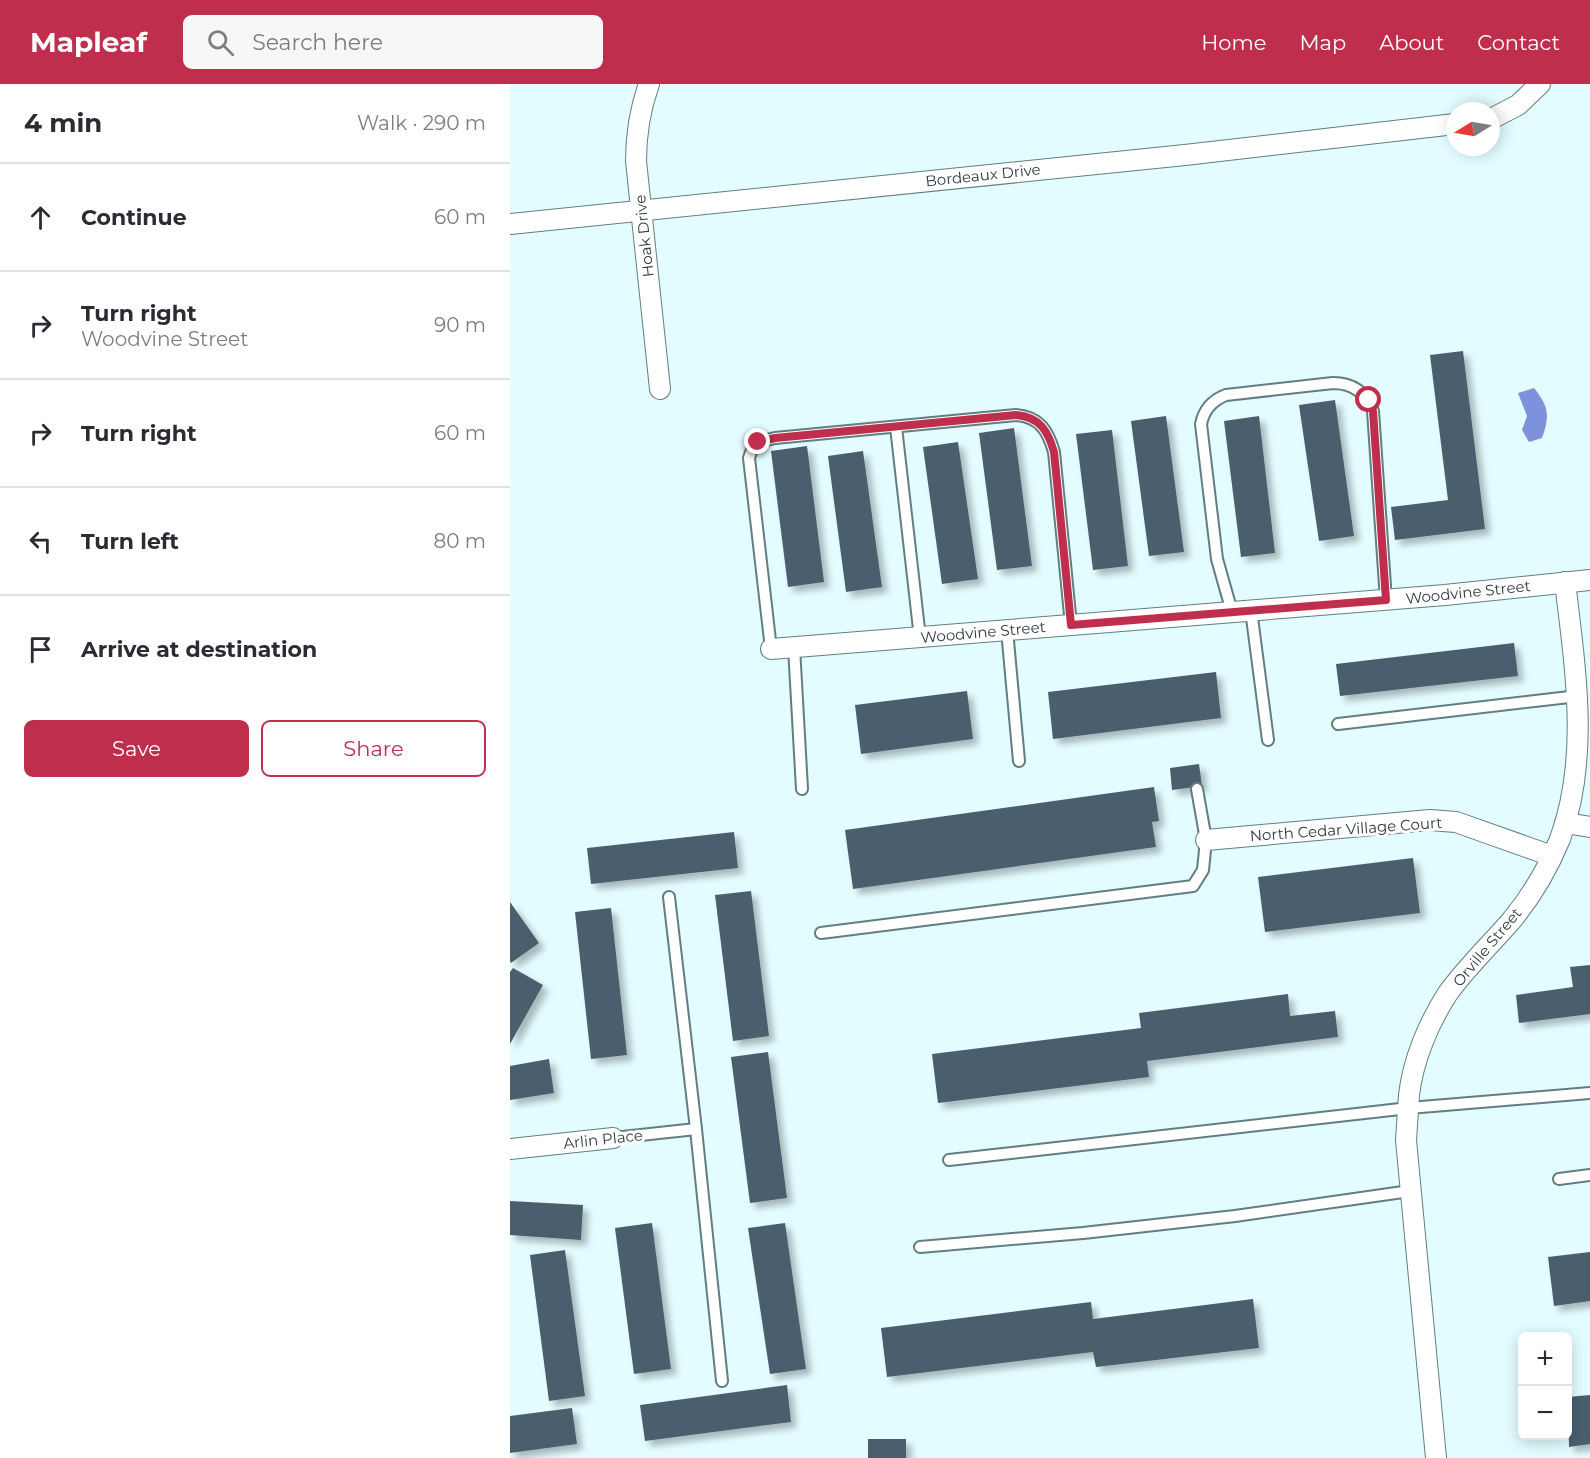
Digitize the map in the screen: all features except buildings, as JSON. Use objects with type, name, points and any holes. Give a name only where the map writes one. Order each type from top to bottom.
[{"type":"street","name":"Hoak Drive","points":[[649,84],[640,111],[636,140],[660,389]]},
{"type":"street","points":[[1500,114],[1518,105],[1540,84]]},
{"type":"street","name":"Bordeaux Drive","points":[[510,224],[1446,125]]},
{"type":"street","name":"Woodvine Street","points":[[771,649],[1386,600],[1590,580]]},
{"type":"street","name":"Orville Street","points":[[1436,1458],[1407,1140],[1414,1068],[1423,1042],[1448,994],[1478,954],[1524,904],[1544,873],[1565,824],[1573,798],[1580,751],[1582,689],[1565,582]]},
{"type":"street","name":"North Cedar Village Court","points":[[1206,840],[1430,820],[1456,822],[1552,856]]},
{"type":"street","points":[[1565,824],[1590,827]]},
{"type":"street","name":"Arlin Place","points":[[510,1149],[613,1138]]},
{"type":"lane","points":[[1268,740],[1242,611],[1217,559],[1201,424],[1203,415],[1215,399],[1226,395],[1343,383],[1358,388],[1369,400],[1373,411],[1386,600]]},
{"type":"lane","points":[[771,649],[749,458],[752,448],[758,442],[775,438],[1016,415],[1031,418],[1045,427],[1054,452],[1071,625]]},
{"type":"lane","points":[[896,427],[920,638]]},
{"type":"lane","points":[[1007,630],[1019,761]]},
{"type":"lane","points":[[794,647],[802,789]]},
{"type":"lane","points":[[1338,724],[1582,689]]},
{"type":"lane","points":[[821,933],[1193,886],[1203,870],[1206,840],[1197,789]]},
{"type":"lane","points":[[669,897],[722,1381]]},
{"type":"lane","points":[[949,1160],[1409,1108],[1590,1093]]},
{"type":"lane","name":"Arlin Place","points":[[613,1138],[696,1129]]},
{"type":"lane","points":[[1559,1179],[1590,1175]]},
{"type":"lane","points":[[920,1247],[1083,1233],[1235,1216],[1410,1191]]},
{"type":"water","points":[[1534,388],[1543,401],[1547,418],[1542,438],[1529,442],[1522,430],[1527,416],[1518,393]]},
{"type":"route","points":[[758,442],[775,438],[937,421],[1016,415],[1025,415],[1037,420],[1045,427],[1054,452],[1071,625],[1386,600],[1373,411],[1369,400]]}]
